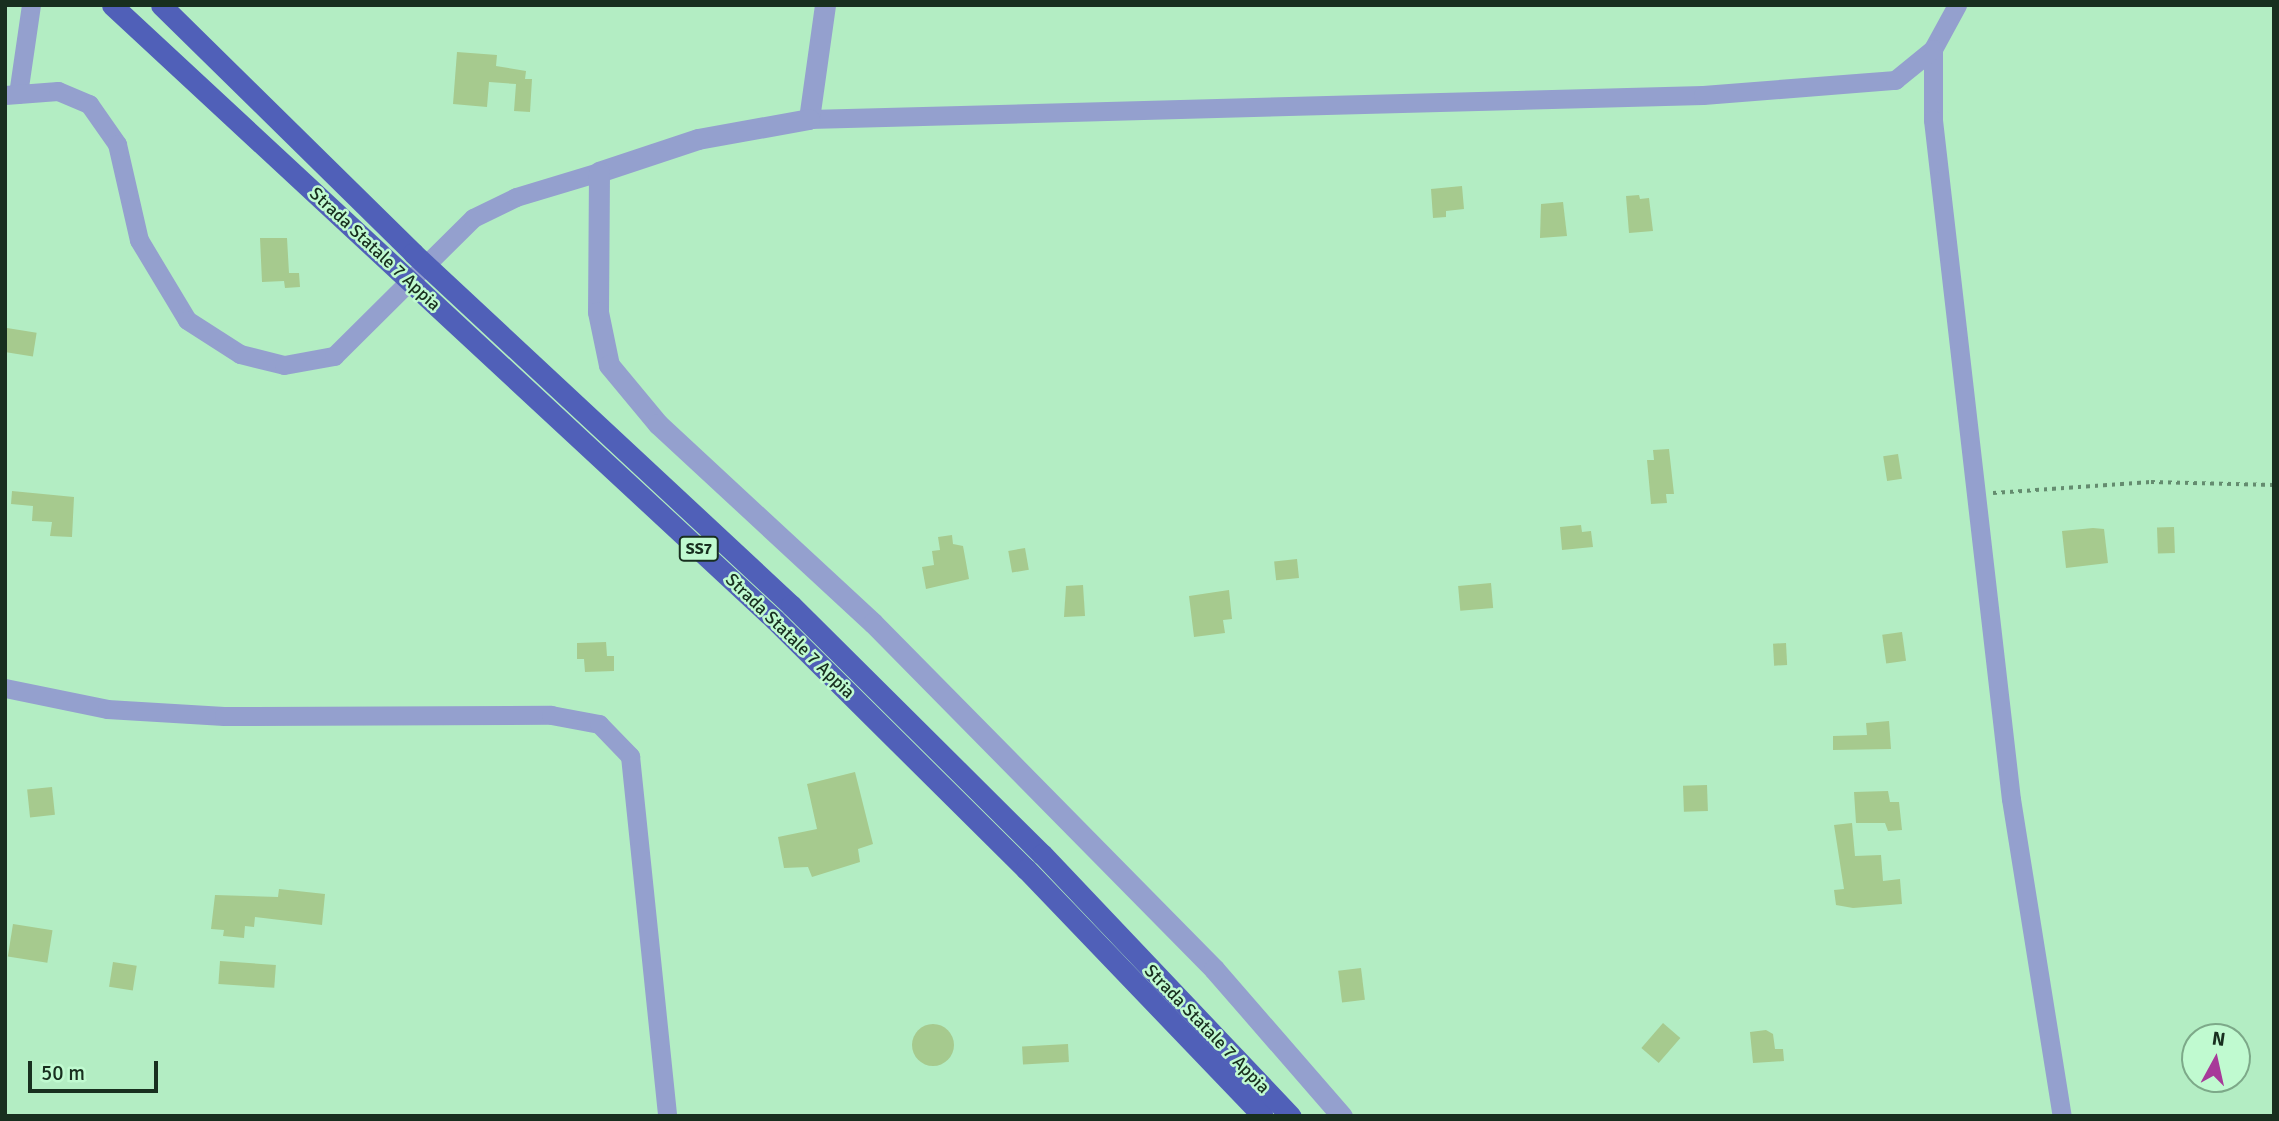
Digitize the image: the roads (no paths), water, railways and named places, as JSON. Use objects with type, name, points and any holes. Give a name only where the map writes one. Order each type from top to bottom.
[{"type":"highway","name":"Strada Statale 7 Appia","points":[[112,5],[775,620],[1026,869],[1263,1116]]},
{"type":"highway","name":"Strada Statale 7 Appia","points":[[160,5],[413,253],[791,605],[1042,854],[1292,1116]]},
{"type":"street","points":[[31,5],[12,94],[58,91],[89,104],[117,144],[139,240],[187,320],[240,354],[284,365],[334,356],[361,334],[473,218],[516,197],[698,139],[809,119],[1703,95],[1895,80],[1934,49],[1957,5]]},
{"type":"street","points":[[809,119],[825,5]]},
{"type":"street","points":[[1934,49],[1933,120],[2011,799],[2062,1116]]},
{"type":"street","points":[[599,172],[598,312],[609,365],[658,424],[873,623],[1195,949],[1342,1116]]},
{"type":"street","points":[[5,688],[107,709],[225,716],[551,715],[599,724],[630,756],[667,1116]]}]
